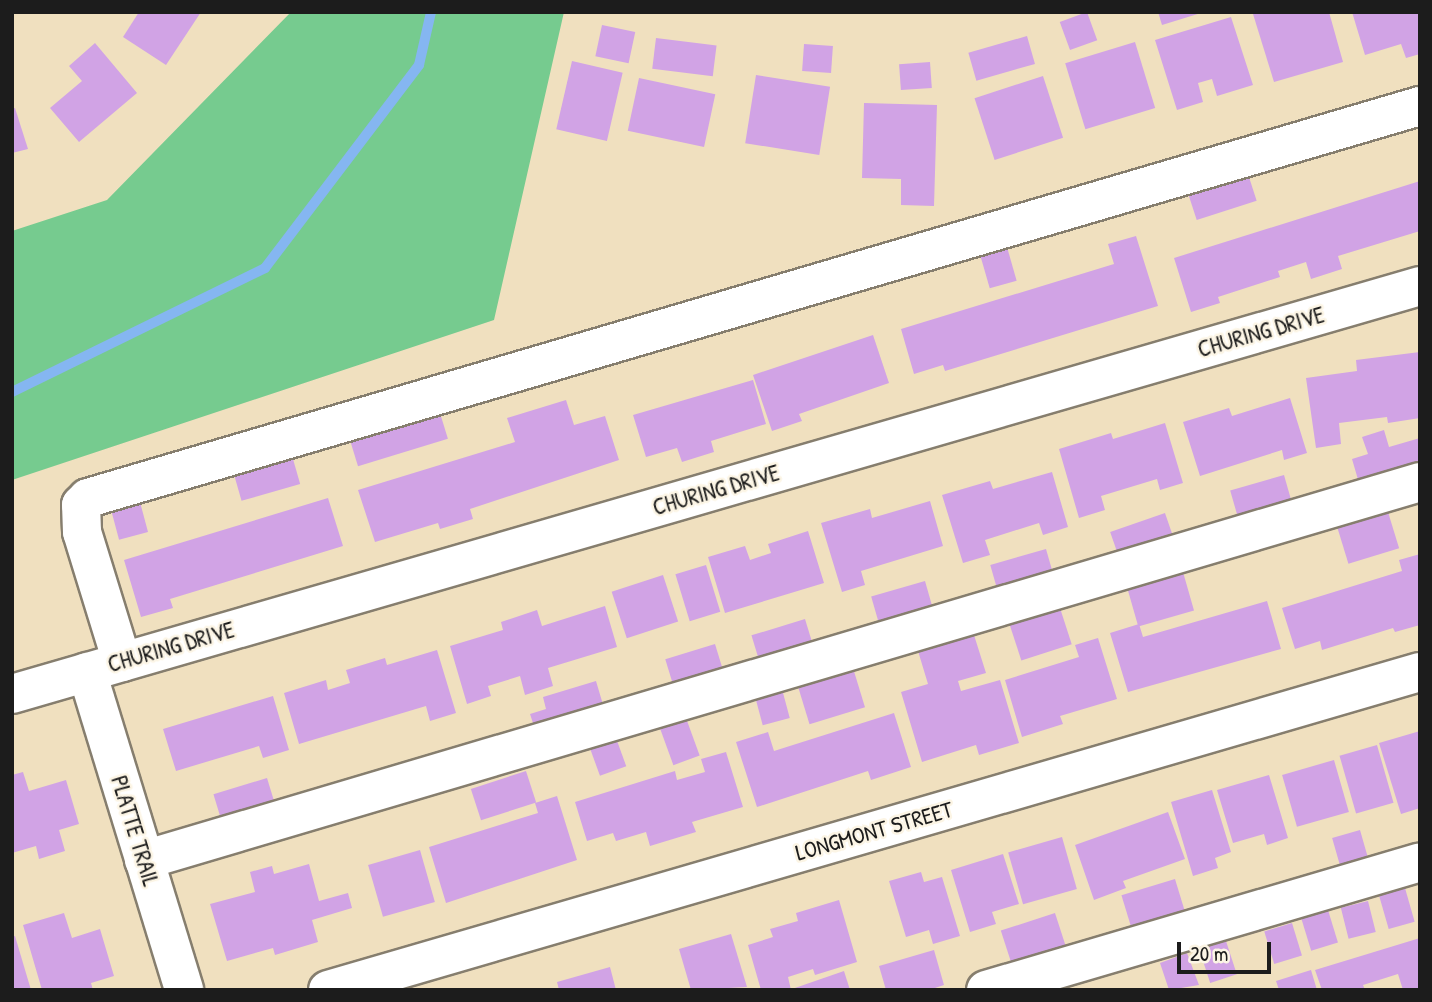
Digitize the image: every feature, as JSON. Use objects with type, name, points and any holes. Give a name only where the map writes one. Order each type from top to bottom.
[{"type":"street","name":"PLATTE TRAIL","points":[[184,990],[144,860],[104,667],[82,532],[81,505],[88,498],[1420,106]]},
{"type":"street","name":"CHURING DRIVE","points":[[12,694],[1420,286]]},
{"type":"street","points":[[144,860],[1420,482]]},
{"type":"street","name":"LONGMONT STREET","points":[[328,990],[1420,672]]},
{"type":"street","points":[[986,990],[1420,862]]},
{"type":"green space","points":[[291,12],[564,12],[494,320],[12,480],[12,231],[107,200]]},
{"type":"building","points":[[139,12],[201,12],[166,65],[123,37]]},
{"type":"building","points":[[1087,12],[1097,40],[1070,50],[1060,22]]},
{"type":"building","points":[[1158,12],[1201,12],[1201,13],[1162,25]]},
{"type":"building","points":[[1329,12],[1343,62],[1274,82],[1253,14]]},
{"type":"building","points":[[1352,12],[1420,12],[1420,54],[1406,58],[1401,44],[1365,55]]},
{"type":"building","points":[[1231,17],[1253,85],[1217,96],[1212,79],[1198,83],[1203,102],[1177,110],[1155,40]]},
{"type":"building","points":[[602,25],[635,32],[629,63],[595,56]]},
{"type":"building","points":[[1027,36],[1035,64],[976,81],[968,53]]},
{"type":"building","points":[[656,38],[717,45],[713,76],[652,69]]},
{"type":"building","points":[[1135,42],[1155,108],[1085,129],[1065,63]]},
{"type":"building","points":[[95,43],[137,93],[79,142],[50,108],[82,81],[69,66]]},
{"type":"building","points":[[804,44],[833,46],[831,73],[802,71]]},
{"type":"building","points":[[572,61],[623,73],[607,141],[556,129]]},
{"type":"building","points":[[930,62],[932,88],[901,90],[899,64]]},
{"type":"building","points":[[756,75],[830,87],[819,155],[745,143]]},
{"type":"building","points":[[1043,76],[1063,138],[995,160],[975,98]]},
{"type":"building","points":[[639,78],[715,94],[704,147],[628,131]]},
{"type":"building","points":[[864,103],[937,105],[934,206],[901,205],[901,179],[862,178]]},
{"type":"building","points":[[15,108],[28,149],[12,153],[12,109]]},
{"type":"building","points":[[1248,174],[1257,201],[1197,220],[1188,193]]},
{"type":"building","points":[[1420,181],[1420,231],[1338,256],[1342,269],[1311,279],[1306,262],[1278,271],[1280,277],[1218,297],[1220,303],[1191,312],[1174,258]]},
{"type":"building","points":[[1136,236],[1158,306],[945,371],[943,365],[914,374],[901,329],[1114,264],[1108,244]]},
{"type":"building","points":[[1007,247],[1017,281],[990,288],[980,255]]},
{"type":"building","points":[[873,335],[889,383],[799,414],[802,421],[772,431],[753,375]]},
{"type":"building","points":[[1420,352],[1420,418],[1388,423],[1387,417],[1339,423],[1341,444],[1316,448],[1306,378],[1357,371],[1356,360]]},
{"type":"building","points":[[753,380],[766,424],[711,441],[714,452],[682,462],[677,448],[646,457],[633,415]]},
{"type":"building","points":[[1290,398],[1307,453],[1284,460],[1282,450],[1200,476],[1183,422],[1229,408],[1232,416]]},
{"type":"building","points":[[566,400],[574,425],[605,416],[619,460],[470,509],[473,519],[440,529],[438,523],[375,542],[358,490],[515,442],[507,418]]},
{"type":"building","points":[[440,413],[448,439],[358,466],[350,440]]},
{"type":"building","points":[[1165,423],[1183,483],[1160,490],[1157,479],[1101,496],[1105,510],[1079,518],[1059,449],[1111,433],[1113,439]]},
{"type":"building","points":[[1384,430],[1389,447],[1420,438],[1420,465],[1359,483],[1352,459],[1368,454],[1362,437]]},
{"type":"building","points":[[293,459],[300,484],[242,501],[234,476]]},
{"type":"building","points":[[1052,472],[1068,527],[1043,535],[1039,523],[985,540],[990,555],[963,563],[942,495],[990,481],[993,489]]},
{"type":"building","points":[[1284,475],[1292,503],[1238,518],[1230,490]]},
{"type":"building","points":[[328,498],[343,546],[170,599],[173,608],[141,617],[124,560]]},
{"type":"building","points":[[930,501],[943,546],[861,571],[865,585],[842,592],[821,523],[870,509],[872,518]]},
{"type":"building","points":[[140,502],[148,532],[119,540],[111,510]]},
{"type":"building","points":[[1388,512],[1399,548],[1348,564],[1337,527]]},
{"type":"building","points":[[1165,513],[1173,536],[1118,555],[1110,532]]},
{"type":"building","points":[[808,531],[824,583],[725,613],[708,557],[745,546],[750,560],[771,553],[768,544]]},
{"type":"building","points":[[1046,549],[1053,573],[997,589],[990,565]]},
{"type":"building","points":[[1420,554],[1420,625],[1395,632],[1393,628],[1322,650],[1320,641],[1295,649],[1282,608],[1402,571],[1399,560]]},
{"type":"building","points":[[706,565],[720,612],[690,621],[675,574]]},
{"type":"building","points":[[1183,572],[1194,610],[1138,626],[1127,588]]},
{"type":"building","points":[[663,575],[678,622],[627,638],[612,592]]},
{"type":"building","points":[[925,581],[933,609],[879,624],[871,596]]},
{"type":"building","points":[[1267,601],[1281,649],[1128,692],[1110,633],[1139,624],[1143,637]]},
{"type":"building","points":[[605,606],[617,647],[548,668],[553,686],[525,695],[520,676],[488,686],[491,696],[467,704],[450,646],[503,630],[501,622],[537,610],[542,626]]},
{"type":"building","points":[[1060,608],[1072,644],[1021,661],[1010,624]]},
{"type":"building","points":[[805,619],[813,646],[760,662],[751,635]]},
{"type":"building","points":[[974,635],[986,673],[958,681],[961,691],[1000,680],[1019,743],[979,755],[976,745],[922,762],[901,692],[928,684],[918,651]]},
{"type":"building","points":[[1098,638],[1117,699],[1060,716],[1063,724],[1022,737],[1005,680],[1079,657],[1075,645]]},
{"type":"building","points":[[715,644],[723,671],[673,686],[665,659]]},
{"type":"building","points":[[437,650],[456,713],[430,721],[426,706],[299,744],[284,693],[326,680],[328,690],[350,683],[346,670],[385,658],[387,665]]},
{"type":"building","points":[[853,668],[865,707],[810,724],[798,685]]},
{"type":"building","points":[[596,681],[604,708],[535,729],[530,714],[546,709],[543,697]]},
{"type":"building","points":[[782,689],[790,718],[763,725],[755,696]]},
{"type":"building","points":[[273,696],[289,750],[263,758],[259,746],[176,771],[163,729]]},
{"type":"building","points":[[894,713],[911,767],[871,780],[868,771],[757,807],[736,742],[768,732],[774,751]]},
{"type":"building","points":[[686,718],[700,756],[673,765],[660,728]]},
{"type":"building","points":[[1420,731],[1420,808],[1401,814],[1379,743]]},
{"type":"building","points":[[616,738],[626,766],[600,776],[590,748]]},
{"type":"building","points":[[1377,745],[1394,803],[1356,813],[1340,756]]},
{"type":"building","points":[[726,752],[743,807],[692,822],[696,832],[650,846],[646,832],[616,841],[613,833],[587,841],[575,802],[675,771],[677,780],[705,772],[701,759]]},
{"type":"building","points":[[1334,760],[1349,812],[1297,827],[1282,775]]},
{"type":"building","points":[[526,771],[536,802],[481,820],[471,789]]},
{"type":"building","points":[[23,772],[29,791],[66,780],[79,824],[59,830],[65,851],[39,859],[36,846],[12,853],[12,775]]},
{"type":"building","points":[[1269,775],[1288,838],[1267,845],[1264,834],[1233,843],[1217,790]]},
{"type":"building","points":[[267,778],[275,804],[221,820],[213,794]]},
{"type":"building","points":[[1212,790],[1231,852],[1215,858],[1218,868],[1193,876],[1171,802]]},
{"type":"building","points":[[557,796],[577,860],[446,903],[429,847],[538,813],[535,803]]},
{"type":"building","points":[[1168,812],[1185,859],[1123,881],[1126,888],[1094,900],[1075,845]]},
{"type":"building","points":[[1360,830],[1369,861],[1341,869],[1332,838]]},
{"type":"building","points":[[1062,837],[1077,889],[1023,904],[1008,852]]},
{"type":"building","points":[[420,850],[435,902],[383,917],[368,865]]},
{"type":"building","points":[[1003,854],[1019,904],[992,912],[996,924],[970,932],[951,870]]},
{"type":"building","points":[[309,864],[319,901],[348,893],[352,908],[312,920],[318,942],[275,955],[273,948],[227,961],[210,904],[255,892],[250,872],[272,866],[274,874]]},
{"type":"building","points":[[921,872],[924,882],[942,877],[960,936],[933,944],[929,930],[906,937],[889,881]]},
{"type":"building","points":[[1175,879],[1186,914],[1132,931],[1121,895]]},
{"type":"building","points":[[1405,888],[1415,922],[1389,929],[1379,895]]},
{"type":"building","points":[[839,900],[857,962],[815,975],[813,969],[788,977],[791,990],[761,990],[748,945],[773,937],[770,929],[798,921],[796,913]]},
{"type":"building","points":[[1368,901],[1376,932],[1349,939],[1341,908]]},
{"type":"building","points":[[1328,910],[1338,943],[1311,951],[1301,918]]},
{"type":"building","points":[[64,913],[72,938],[100,929],[114,976],[91,983],[93,990],[42,990],[23,925]]},
{"type":"building","points":[[1055,913],[1067,949],[1013,967],[1001,931]]},
{"type":"building","points":[[1292,923],[1302,956],[1274,964],[1264,931]]},
{"type":"building","points":[[731,934],[747,987],[691,990],[679,949]]},
{"type":"building","points":[[15,936],[31,990],[12,990],[12,937]]},
{"type":"building","points":[[1420,938],[1420,990],[1403,990],[1398,974],[1363,985],[1365,990],[1322,990],[1315,970]]},
{"type":"building","points":[[1226,941],[1237,974],[1210,983],[1199,950]]},
{"type":"building","points":[[934,950],[944,985],[929,990],[886,990],[879,966]]},
{"type":"building","points":[[1187,953],[1199,985],[1169,990],[1160,963]]},
{"type":"building","points":[[610,967],[616,990],[559,990],[557,982]]},
{"type":"building","points":[[1311,970],[1317,990],[1279,990],[1276,981]]},
{"type":"building","points":[[844,971],[850,990],[792,990],[792,989]]},
{"type":"waterway","points":[[12,392],[265,268],[419,65],[431,12]]}]
